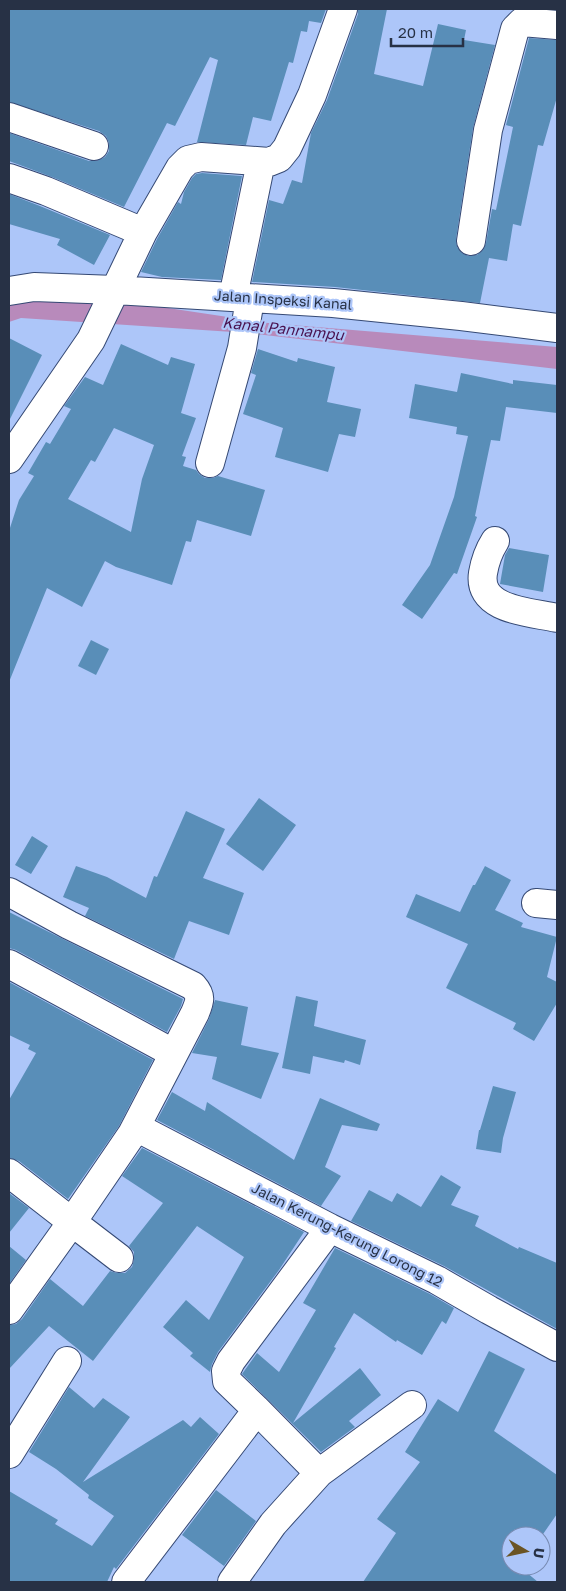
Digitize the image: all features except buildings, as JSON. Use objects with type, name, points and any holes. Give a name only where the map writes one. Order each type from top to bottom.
[{"type":"street","points":[[9,459],[91,340],[143,232],[180,168],[188,160],[201,157],[269,162],[278,158],[287,148],[312,95],[344,9]]},
{"type":"street","points":[[471,241],[488,130],[515,29],[522,22],[557,25]]},
{"type":"street","points":[[9,117],[94,146]]},
{"type":"street","points":[[210,463],[242,348],[244,303],[261,162]]},
{"type":"street","points":[[9,178],[46,191],[143,232]]},
{"type":"street","name":"Jalan Inspeksi Kanal","points":[[9,291],[34,287],[244,303],[333,303],[557,328]]},
{"type":"street","points":[[495,541],[486,557],[483,578],[485,592],[502,605],[557,618]]},
{"type":"street","points":[[9,892],[69,925],[193,986],[199,993],[200,1001],[136,1127],[102,1180],[9,1310]]},
{"type":"street","points":[[9,964],[173,1053]]},
{"type":"street","name":"Jalan Kerung-Kerung Lorong 12","points":[[136,1127],[330,1228],[437,1280],[557,1347]]},
{"type":"street","points":[[9,1173],[119,1258]]},
{"type":"street","points":[[320,1473],[227,1381],[226,1371],[231,1360],[330,1228]]},
{"type":"street","points":[[9,1454],[67,1361]]},
{"type":"street","points":[[232,1582],[273,1524],[320,1473],[412,1405]]},
{"type":"street","points":[[126,1582],[257,1410]]},
{"type":"water","name":"Kanal Pannampu","points":[[19,297],[128,302],[268,323],[557,347],[557,369],[248,333],[21,318],[9,322],[9,301]]}]
